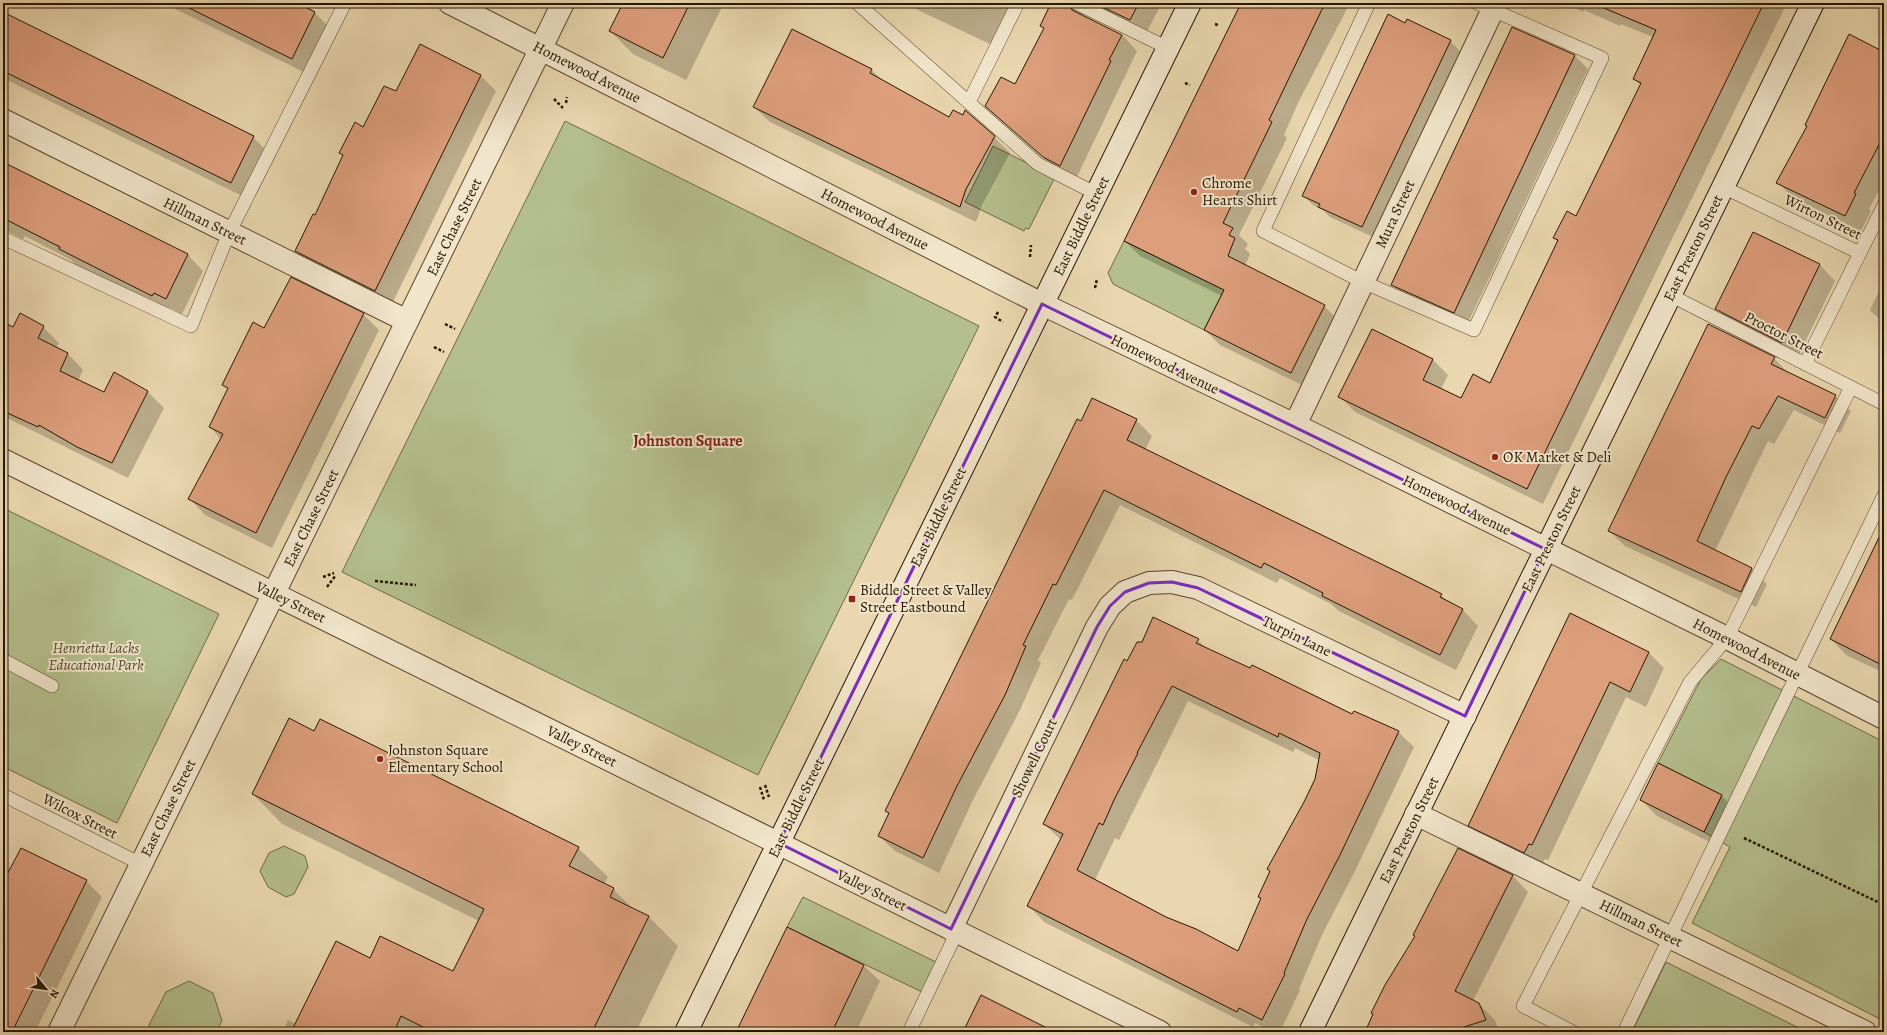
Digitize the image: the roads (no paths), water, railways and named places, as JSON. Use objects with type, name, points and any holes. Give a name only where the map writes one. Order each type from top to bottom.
[{"type":"street","name":"Homewood Avenue","points":[[450,3],[1042,304],[1295,425],[1727,638],[1884,718]]},
{"type":"street","name":"East Chase Street","points":[[59,1032],[563,3]]},
{"type":"street","name":"East Biddle Street","points":[[686,1032],[1190,3]]},
{"type":"street","name":"East Preston Street","points":[[1310,1032],[1813,3]]},
{"type":"street","name":"Mura Street","points":[[1295,425],[1363,282],[1488,5]]},
{"type":"street","name":"Hillman Street","points":[[3,120],[407,322]]},
{"type":"street","name":"Valley Street","points":[[3,460],[1160,1032]]},
{"type":"street","name":"Turpin Lane","points":[[1125,592],[1149,583],[1172,582],[1198,588],[1465,716]]},
{"type":"street","name":"Showell Court","points":[[954,931],[1097,627],[1110,606],[1125,592]]},
{"type":"street","name":"Hillman Street","points":[[1416,814],[1865,1032]]},
{"type":"lane","points":[[3,238],[190,326],[229,233],[345,3]]},
{"type":"lane","points":[[857,3],[1038,164],[1096,194]]},
{"type":"lane","points":[[969,102],[1018,3]]},
{"type":"lane","points":[[1076,3],[1168,48]]},
{"type":"lane","points":[[1369,3],[1264,231],[1363,282],[1474,330],[1602,58],[1488,5]]},
{"type":"lane","name":"Wirton Street","points":[[1723,187],[1860,253],[1884,205]]},
{"type":"lane","points":[[1805,364],[1860,253]]},
{"type":"lane","name":"Proctor Street","points":[[1670,295],[1884,404]]},
{"type":"lane","points":[[1573,1032],[1522,1006],[1690,682],[1727,638],[1851,387]]},
{"type":"lane","points":[[1624,1032],[1884,495]]},
{"type":"lane","points":[[3,660],[52,686]]},
{"type":"lane","name":"Wilcox Street","points":[[4,798],[141,864]]},
{"type":"lane","points":[[909,1032],[954,931]]},
{"type":"place","name":"Chrome Hearts Shirt","points":[[1194,192]]},
{"type":"place","name":"OK Market & Deli","points":[[1495,457]]},
{"type":"place","name":"Biddle Street & Valley Street Eastbound","points":[[852,599]]},
{"type":"place","name":"Johnston Square Elementary School","points":[[380,759]]},
{"type":"district","name":"Johnston Square","points":[[688,441]]},
{"type":"park label","name":"Henrietta Lacks Educational Park","points":[[96,656]]}]
